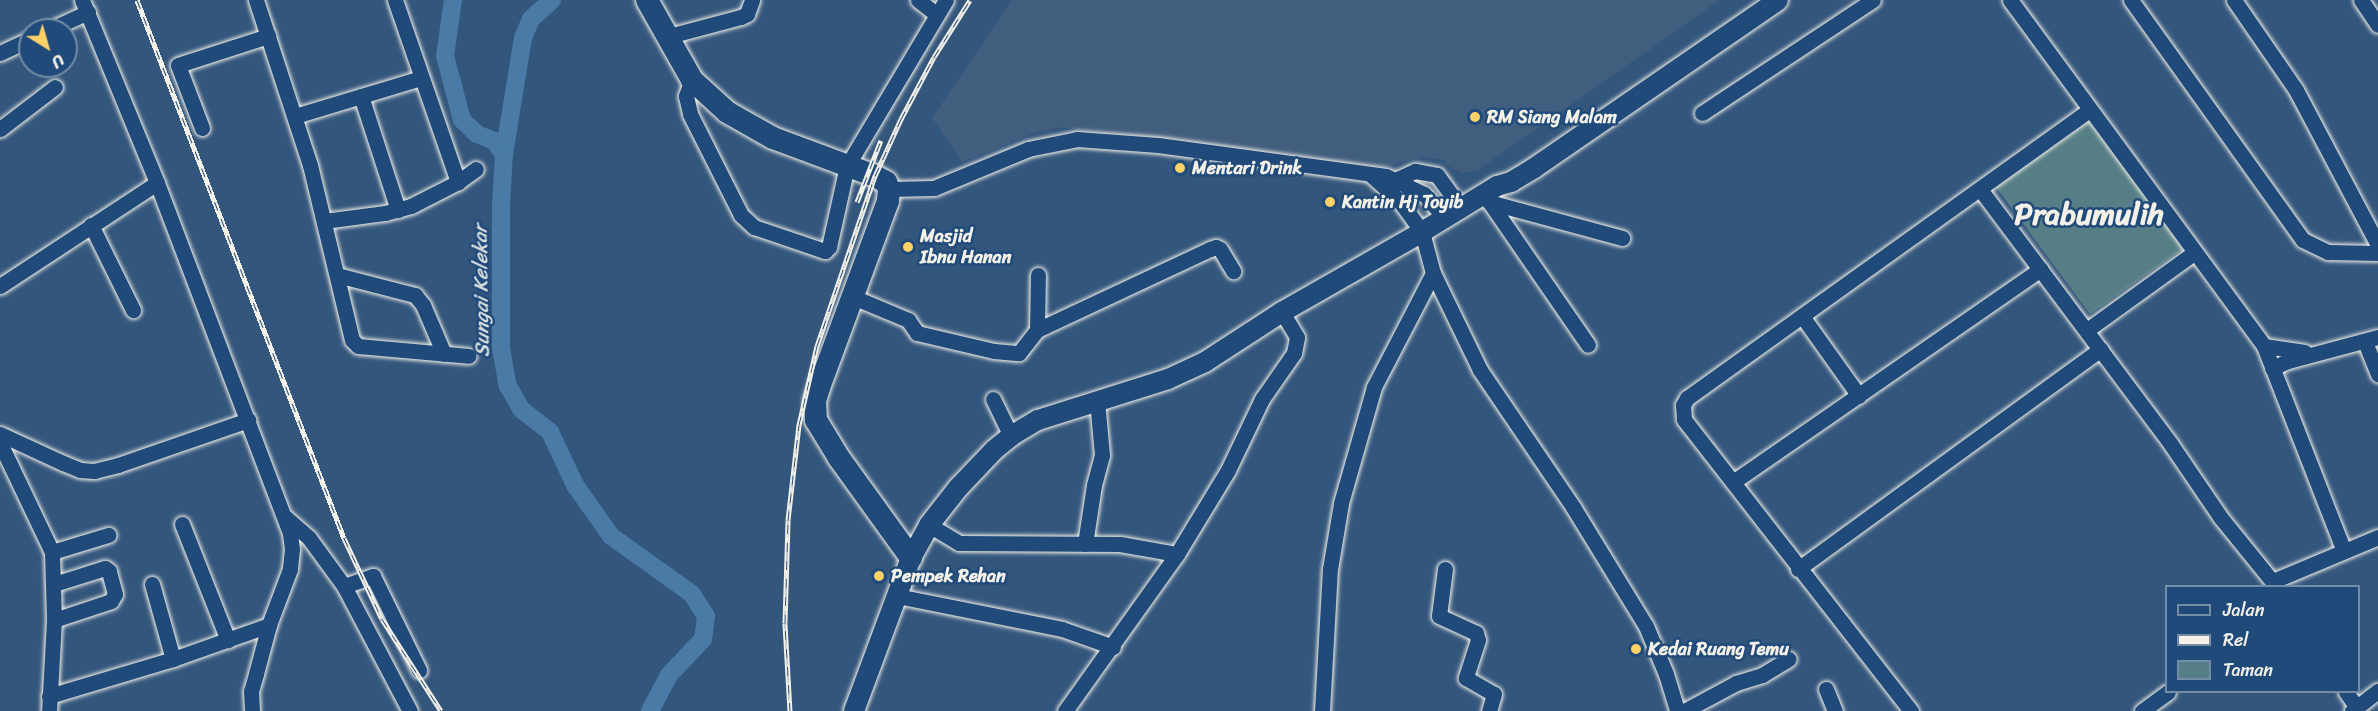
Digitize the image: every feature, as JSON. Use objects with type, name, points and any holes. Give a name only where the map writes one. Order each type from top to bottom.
[{"type":"highway","points":[[647,0],[693,80],[727,112],[774,138],[886,182],[889,189],[888,201],[819,388],[815,401],[816,420],[839,458],[911,558]]},
{"type":"main road","points":[[1490,194],[1504,174],[1757,0]]},
{"type":"main road","points":[[854,711],[911,558],[929,525],[958,488],[993,450],[1011,436],[1038,420],[1168,379],[1205,362],[1282,312],[1534,168],[1778,0]]},
{"type":"street","points":[[256,0],[295,116],[354,343],[469,356]]},
{"type":"street","points":[[395,0],[458,182]]},
{"type":"street","points":[[669,36],[741,17],[747,14],[752,0]]},
{"type":"street","points":[[918,0],[936,14]]},
{"type":"street","points":[[693,80],[686,96],[690,114],[741,215],[754,226],[825,251],[829,247],[847,166],[946,0]]},
{"type":"street","points":[[1702,113],[1873,0]]},
{"type":"street","points":[[2010,0],[2264,346],[2344,551]]},
{"type":"street","points":[[2131,0],[2303,240],[2328,252],[2378,253]]},
{"type":"street","points":[[2234,0],[2296,90],[2378,245]]},
{"type":"street","points":[[2361,0],[2378,25]]},
{"type":"street","points":[[67,18],[85,6],[157,183],[285,517],[292,549],[290,569],[269,625],[251,692],[252,711]]},
{"type":"street","points":[[202,128],[179,64],[268,36]]},
{"type":"street","points":[[0,53],[18,45]]},
{"type":"street","points":[[295,116],[421,78]]},
{"type":"street","points":[[0,129],[55,87]]},
{"type":"street","points":[[361,96],[398,210]]},
{"type":"street","points":[[1911,711],[1798,569],[1684,419],[1683,405],[1687,398],[2090,110]]},
{"type":"street","points":[[889,189],[934,188],[1028,149],[1077,139],[1158,145],[1396,179],[1453,213]]},
{"type":"street","points":[[324,221],[398,210],[458,182],[476,169]]},
{"type":"street","points":[[1396,179],[1415,171],[1437,175],[1453,213]]},
{"type":"street","points":[[1372,177],[1399,200],[1422,232],[1433,273],[1480,370],[1573,507],[1646,626],[1666,674],[1677,711]]},
{"type":"street","points":[[0,286],[157,183]]},
{"type":"street","points":[[1980,189],[2101,349],[2221,518],[2275,584],[2378,537]]},
{"type":"street","points":[[1490,194],[1622,238]]},
{"type":"street","points":[[1490,194],[1588,345]]},
{"type":"street","points":[[91,225],[133,310]]},
{"type":"street","points":[[853,297],[909,320],[917,333],[994,351],[1019,353],[1037,330],[1216,246],[1233,271]]},
{"type":"street","points":[[2087,330],[2195,252]]},
{"type":"street","points":[[1733,482],[2041,269]]},
{"type":"street","points":[[1322,711],[1330,569],[1341,503],[1374,387],[1433,273]]},
{"type":"street","points":[[337,275],[415,295],[423,305],[444,354]]},
{"type":"street","points":[[1037,330],[1038,275]]},
{"type":"street","points":[[1065,711],[1113,647],[1177,554],[1228,470],[1262,399],[1294,353],[1297,337],[1282,312]]},
{"type":"street","points":[[1802,316],[1859,396]]},
{"type":"street","points":[[2272,368],[2371,339],[2378,375]]},
{"type":"street","points":[[2264,346],[2317,353]]},
{"type":"street","points":[[1798,569],[2101,349]]},
{"type":"street","points":[[993,399],[1011,436]]},
{"type":"street","points":[[1085,544],[1094,485],[1102,455],[1097,400]]},
{"type":"street","points":[[0,434],[71,466],[94,471],[118,465],[248,420]]},
{"type":"street","points":[[0,443],[52,552],[54,620],[49,703],[269,625]]},
{"type":"street","points":[[285,517],[309,538],[344,586],[410,711]]},
{"type":"street","points":[[182,524],[228,640]]},
{"type":"street","points":[[929,525],[959,543],[1120,544],[1177,554]]},
{"type":"street","points":[[52,552],[108,535]]},
{"type":"street","points":[[54,584],[105,568],[109,571],[115,594],[111,601],[54,620]]},
{"type":"street","points":[[1445,569],[1439,616],[1476,633],[1478,640],[1466,678],[1494,694],[1489,711]]},
{"type":"street","points":[[344,586],[373,576],[418,670]]},
{"type":"street","points":[[152,584],[173,659]]},
{"type":"street","points":[[897,596],[1062,629],[1113,647]]},
{"type":"street","points":[[1684,711],[1730,686],[1762,675],[1789,659]]},
{"type":"street","points":[[1826,689],[1835,711]]},
{"type":"street","points":[[2347,693],[2355,709],[2378,691]]},
{"type":"street","points":[[2142,711],[2167,693]]},
{"type":"shaded area","points":[[1012,0],[1720,0],[1478,170],[1461,173],[1445,164],[1445,160],[1421,157],[1377,169],[1064,127],[1036,132],[962,162],[932,118]]},
{"type":"green space","points":[[2089,121],[2184,248],[2090,314],[1996,187]]},
{"type":"waterway","points":[[453,0],[445,56],[462,120],[477,134],[494,141],[504,154]]},
{"type":"waterway","name":"Sungai Kelekar","points":[[552,0],[531,19],[523,38],[504,154],[501,203],[501,348],[508,386],[522,410],[550,432],[575,485],[611,536],[692,594],[706,616],[703,639],[669,675],[650,711]]},
{"type":"railway","points":[[137,0],[344,538],[382,619],[441,711]]},
{"type":"railway","points":[[790,711],[785,623],[788,520],[799,425],[817,346],[875,176],[901,119],[934,57],[970,0]]},
{"type":"railway","points":[[857,202],[881,140]]},
{"type":"place","name":"RM Siang Malam","points":[[1475,117]]},
{"type":"place","name":"Mentari Drink","points":[[1180,168]]},
{"type":"place","name":"Kantin Hj Toyib","points":[[1330,202]]},
{"type":"place","name":"Masjid Ibnu Hanan","points":[[908,247]]},
{"type":"place","name":"Pempek Rehan","points":[[879,576]]},
{"type":"place","name":"Kedai Ruang Temu","points":[[1636,649]]},
{"type":"district","name":"Prabumulih","points":[[2089,214]]}]
